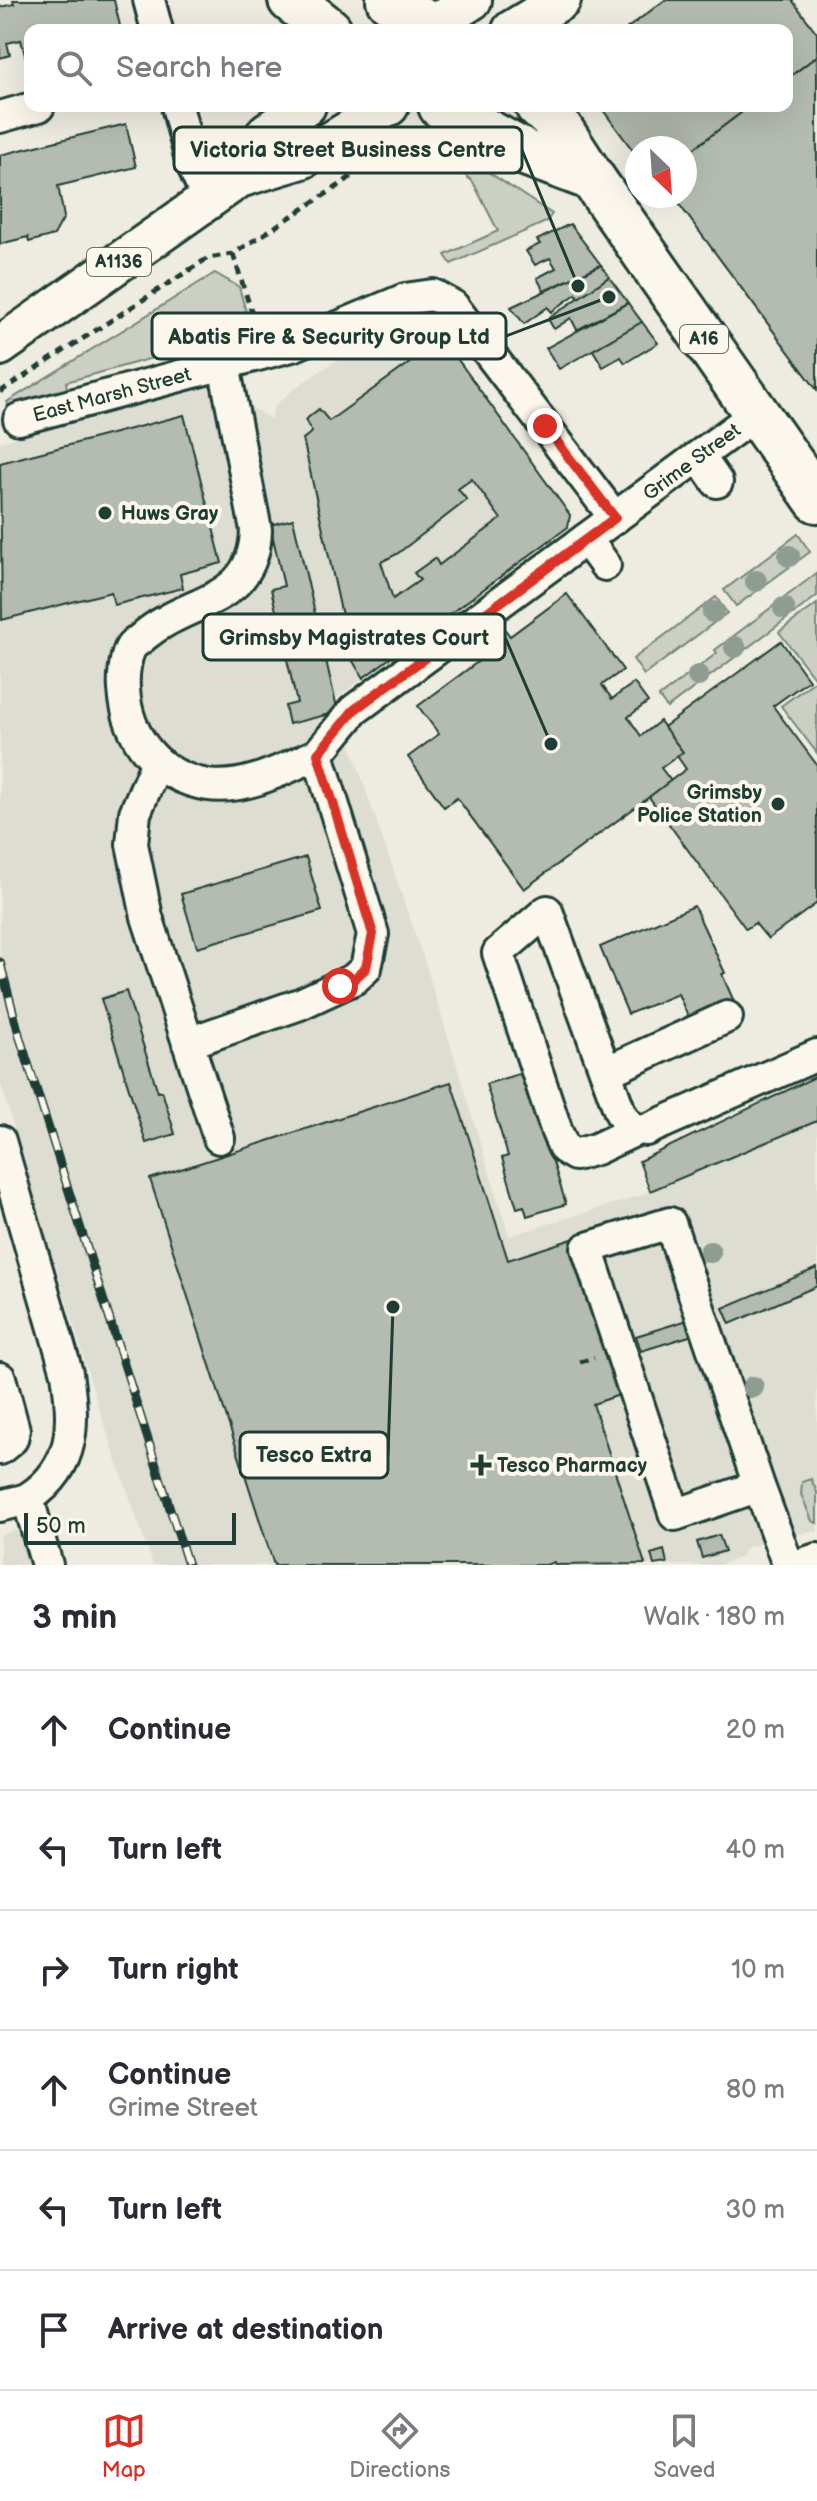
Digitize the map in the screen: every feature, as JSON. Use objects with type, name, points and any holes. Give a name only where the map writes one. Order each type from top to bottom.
[{"type":"highway","points":[[290,0],[321,24]]},
{"type":"highway","points":[[389,0],[423,24]]},
{"type":"highway","name":"A16","points":[[550,112],[592,178],[817,500]]},
{"type":"highway","points":[[440,124],[592,178]]},
{"type":"main road","points":[[289,24],[290,0]]},
{"type":"main road","points":[[437,24],[472,0]]},
{"type":"main road","points":[[523,24],[550,9]]},
{"type":"main road","name":"A1136","points":[[0,346],[239,178],[302,159],[379,112]]},
{"type":"main road","name":"A1136","points":[[239,178],[272,119]]},
{"type":"street","points":[[149,0],[155,24]]},
{"type":"street","points":[[0,117],[24,110]]},
{"type":"street","points":[[179,112],[192,164],[208,200]]},
{"type":"street","name":"East Marsh Street","points":[[19,419],[295,345],[405,299],[433,295],[453,306],[615,518]]},
{"type":"street","points":[[188,1043],[300,1004],[354,979],[366,968],[373,934],[318,754],[239,785],[196,783],[157,762],[137,738],[125,709],[123,678],[131,647],[167,620],[226,590],[245,575],[256,549],[256,530],[224,365]]},
{"type":"street","name":"Grime Street","points":[[318,754],[354,710],[757,413]]},
{"type":"street","points":[[699,456],[717,482]]},
{"type":"street","points":[[586,539],[605,565]]},
{"type":"street","points":[[157,762],[135,813],[132,844],[147,917],[219,1138]]},
{"type":"street","points":[[636,1130],[627,1125],[620,1112],[547,911],[498,953],[557,1132],[564,1148],[575,1155],[596,1149],[636,1130],[646,1130],[817,1055]]},
{"type":"street","points":[[606,1072],[727,1017]]},
{"type":"street","points":[[0,1141],[67,1373],[72,1412],[68,1450],[51,1477],[14,1502],[47,1565]]},
{"type":"street","points":[[759,1486],[675,1515],[587,1248],[670,1223],[788,1565]]},
{"type":"street","points":[[0,1378],[14,1430],[12,1439],[0,1449]]},
{"type":"street","points":[[798,1565],[817,1559]]},
{"type":"path","points":[[0,392],[208,258],[233,254],[343,183],[358,168],[396,145],[418,140],[440,124]]},
{"type":"path","points":[[233,254],[265,353]]},
{"type":"shaded area","points":[[473,162],[552,214],[546,222],[451,264],[445,255],[498,231],[473,182],[465,175]]},
{"type":"shaded area","points":[[215,273],[239,287],[246,312],[221,322],[229,347],[215,352],[210,342],[66,382],[68,393],[10,410],[7,402]]},
{"type":"shaded area","points":[[413,324],[433,325],[570,515],[568,527],[335,699],[428,972],[509,1236],[639,1196],[817,1121],[817,1533],[811,1531],[747,1547],[741,1557],[720,1565],[153,1565],[100,1412],[0,1081],[0,442],[215,386],[271,419],[274,406],[299,385],[349,352]]},
{"type":"shaded area","points":[[798,534],[810,552],[736,606],[724,590]]},
{"type":"shaded area","points":[[817,573],[817,596],[667,708],[659,697]]},
{"type":"shaded area","points":[[716,597],[727,613],[644,675],[633,659]]},
{"type":"shaded area","points":[[817,604],[817,753],[781,706],[816,680],[779,632]]},
{"type":"shaded area","points":[[811,1479],[817,1492],[817,1523],[812,1521],[801,1494],[802,1482]]},
{"type":"shaded area","points":[[25,1527],[36,1565],[0,1565],[0,1535]]},
{"type":"building","points":[[13,0],[114,0],[120,24],[24,24],[24,52],[21,40],[7,43],[10,55],[0,58],[0,7],[14,4]]},
{"type":"building","points":[[665,0],[792,0],[817,33],[817,56],[793,74],[793,24],[633,24]]},
{"type":"building","points":[[817,56],[817,390],[682,208],[697,208],[697,146],[742,112],[793,112],[793,74]]},
{"type":"building","points":[[604,112],[742,112],[697,146],[697,136],[625,136],[625,140]]},
{"type":"building","points":[[126,124],[136,167],[58,186],[64,217],[54,235],[29,242],[28,237],[0,244],[0,155]]},
{"type":"building","points":[[570,224],[601,265],[544,291],[537,278],[556,268],[550,258],[535,265],[526,251],[540,244],[537,240]]},
{"type":"building","points":[[601,265],[609,277],[579,299],[576,294],[551,312],[548,307],[524,324],[511,307]]},
{"type":"building","points":[[609,277],[628,303],[577,330],[571,318],[554,329],[548,319]]},
{"type":"building","points":[[628,303],[642,322],[559,369],[546,348]]},
{"type":"building","points":[[642,322],[658,343],[625,363],[621,357],[603,367],[593,350]]},
{"type":"building","points":[[443,339],[570,515],[568,527],[363,678],[347,651],[358,644],[345,629],[303,439],[312,432],[305,420],[319,409],[329,421]],"holes":[[[472,479],[501,519],[439,565],[435,558],[414,573],[420,580],[393,599],[381,562],[397,554],[467,500],[458,489]]]},
{"type":"building","name":"Huws Gray","points":[[184,415],[222,563],[180,574],[183,588],[114,605],[111,592],[2,620],[0,463]]},
{"type":"building","points":[[293,519],[338,712],[289,724],[285,706],[297,703],[271,589],[284,586],[270,525]]},
{"type":"building","points":[[567,594],[623,670],[602,685],[612,699],[634,683],[648,702],[628,717],[641,736],[660,721],[683,752],[661,768],[671,781],[524,889],[457,798],[444,807],[408,757],[439,734],[418,706],[491,652],[483,641],[503,627],[510,636]]},
{"type":"building","name":"Grimsby Police Station","points":[[781,641],[809,680],[773,706],[817,765],[817,903],[768,939],[755,923],[746,929],[649,797],[686,769],[677,756],[683,752],[664,727]]},
{"type":"building","points":[[306,857],[322,911],[197,947],[181,894]]},
{"type":"building","points":[[694,906],[725,973],[722,974],[735,1004],[691,1023],[678,994],[628,1014],[600,947]]},
{"type":"building","points":[[126,991],[158,1092],[162,1091],[175,1134],[146,1143],[101,999]]},
{"type":"building","points":[[525,1072],[566,1204],[527,1216],[524,1206],[517,1208],[502,1158],[508,1156],[486,1084]]},
{"type":"building","points":[[817,1076],[817,1121],[650,1191],[639,1161]]},
{"type":"building","points":[[451,1082],[508,1260],[572,1239],[622,1394],[593,1404],[645,1564],[274,1565],[150,1179]]},
{"type":"building","points":[[817,1268],[817,1286],[730,1324],[723,1308]]},
{"type":"building","points":[[691,1319],[696,1334],[641,1351],[636,1336]]},
{"type":"building","points":[[719,1535],[725,1551],[702,1558],[697,1542]]},
{"type":"building","points":[[664,1550],[667,1563],[654,1565],[651,1554]]},
{"type":"railway","points":[[0,962],[20,1038],[188,1565]]},
{"type":"place","name":"Victoria Street Business Centre","points":[[578,286]]},
{"type":"place","name":"Abatis Fire & Security Group Ltd","points":[[609,297]]},
{"type":"place","name":"Huws Gray","points":[[105,513]]},
{"type":"place","name":"Grimsby Magistrates Court","points":[[551,744]]},
{"type":"place","name":"Grimsby Police Station","points":[[778,804]]},
{"type":"place","name":"Tesco Extra","points":[[393,1307]]},
{"type":"place","name":"Tesco Pharmacy","points":[[481,1465]]},
{"type":"route","points":[[340,986],[366,968],[373,934],[318,754],[354,710],[615,518],[545,426]]}]
